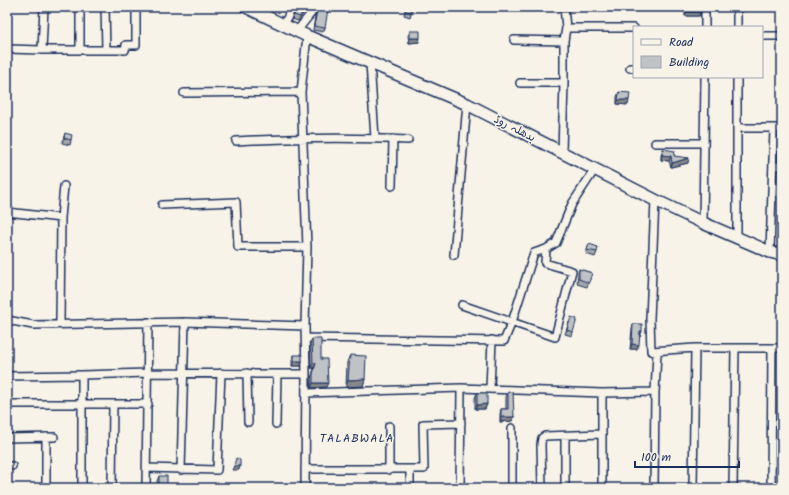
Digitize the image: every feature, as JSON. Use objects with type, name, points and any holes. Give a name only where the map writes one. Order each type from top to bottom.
[{"type":"main road","name":"بدھلہ روڈ","points":[[246,7],[308,36],[466,104],[703,223],[770,252],[782,255]]},
{"type":"street","points":[[42,50],[44,7]]},
{"type":"street","points":[[80,7],[80,50]]},
{"type":"street","points":[[105,7],[106,50]]},
{"type":"street","points":[[7,49],[125,50],[126,45],[136,45],[136,7]]},
{"type":"street","points":[[284,25],[292,7]]},
{"type":"street","points":[[297,31],[316,7]]},
{"type":"street","points":[[562,152],[564,41],[566,28],[564,7]]},
{"type":"street","points":[[737,7],[737,26]]},
{"type":"street","points":[[705,14],[705,26]]},
{"type":"street","points":[[566,28],[633,28]]},
{"type":"street","points":[[305,488],[306,338],[304,326],[307,247],[301,92],[308,36]]},
{"type":"street","points":[[763,36],[782,36]]},
{"type":"street","points":[[514,40],[564,41]]},
{"type":"street","points":[[370,63],[375,138]]},
{"type":"street","points":[[703,223],[705,78]]},
{"type":"street","points":[[737,78],[737,237]]},
{"type":"street","points":[[520,83],[564,83]]},
{"type":"street","points":[[184,93],[301,92]]},
{"type":"street","points":[[454,255],[466,104]]},
{"type":"street","points":[[737,128],[782,128]]},
{"type":"street","points":[[770,252],[774,128]]},
{"type":"street","points":[[236,141],[303,138],[375,138],[408,140]]},
{"type":"street","points":[[392,186],[393,139]]},
{"type":"street","points":[[655,143],[704,143]]},
{"type":"street","points":[[773,166],[782,166]]},
{"type":"street","points":[[306,338],[504,341],[512,322],[534,253],[546,249],[556,243],[572,204],[595,169]]},
{"type":"street","points":[[60,324],[61,218],[64,186]]},
{"type":"street","points":[[651,351],[650,319],[655,200]]},
{"type":"street","points":[[162,205],[236,202],[238,247],[307,247]]},
{"type":"street","points":[[7,212],[61,218]]},
{"type":"street","points":[[462,305],[555,337],[572,272],[545,263],[546,249]]},
{"type":"street","points":[[7,320],[33,325],[186,322],[304,326]]},
{"type":"street","points":[[146,488],[148,322]]},
{"type":"street","points":[[181,470],[183,373],[186,322]]},
{"type":"street","points":[[490,389],[492,340]]},
{"type":"street","points":[[651,351],[695,348],[782,348]]},
{"type":"street","points":[[693,488],[695,348]]},
{"type":"street","points":[[732,488],[735,348]]},
{"type":"street","points":[[771,488],[772,348]]},
{"type":"street","points":[[651,351],[657,353],[654,488]]},
{"type":"street","points":[[7,376],[147,373],[306,374]]},
{"type":"street","points":[[147,468],[217,470],[221,373]]},
{"type":"street","points":[[247,373],[248,422]]},
{"type":"street","points":[[276,424],[277,374]]},
{"type":"street","points":[[82,375],[82,488]]},
{"type":"street","points":[[306,393],[461,388],[602,393],[655,392]]},
{"type":"street","points":[[460,488],[461,388]]},
{"type":"street","points":[[602,393],[602,488]]},
{"type":"street","points":[[7,404],[148,404]]},
{"type":"street","points":[[112,488],[113,404]]},
{"type":"street","points":[[305,469],[424,469],[423,424],[461,423]]},
{"type":"street","points":[[389,426],[389,470]]},
{"type":"street","points":[[512,428],[512,488]]},
{"type":"street","points":[[542,488],[542,438],[546,436],[602,434]]},
{"type":"street","points":[[565,436],[565,488]]},
{"type":"street","points":[[7,438],[50,437],[46,488]]},
{"type":"street","points":[[410,470],[410,488]]},
{"type":"building","points":[[297,7],[304,9],[300,17],[294,15]]},
{"type":"building","points":[[320,7],[328,9],[325,28],[314,26],[317,11]]},
{"type":"building","points":[[406,7],[413,7],[411,12],[405,11]]},
{"type":"building","points":[[686,7],[700,7],[700,12],[686,12]]},
{"type":"building","points":[[410,31],[420,31],[420,38],[410,38]]},
{"type":"building","points":[[619,92],[630,93],[629,100],[618,100]]},
{"type":"building","points":[[65,133],[72,135],[71,140],[64,138]]},
{"type":"building","points":[[663,149],[675,151],[674,156],[689,158],[672,163],[671,156],[662,155]]},
{"type":"building","points":[[589,244],[598,247],[597,252],[587,250]]},
{"type":"building","points":[[579,269],[592,273],[589,283],[579,279]]},
{"type":"building","points":[[571,317],[577,319],[573,332],[567,330]]},
{"type":"building","points":[[633,324],[642,324],[639,345],[632,344]]},
{"type":"building","points":[[312,339],[321,339],[321,359],[327,359],[328,383],[313,383],[313,374],[316,363],[313,363]]},
{"type":"building","points":[[294,355],[302,355],[302,361],[294,361]]},
{"type":"building","points":[[350,355],[366,356],[365,379],[348,380]]},
{"type":"building","points":[[508,392],[513,392],[514,417],[501,417],[501,409],[508,409]]},
{"type":"building","points":[[477,393],[487,393],[487,404],[477,405]]},
{"type":"building","points":[[236,458],[240,460],[240,466],[234,466]]},
{"type":"building","points":[[159,476],[167,476],[167,488],[160,488]]},
{"type":"district","name":"TALABWALA","points":[[357,438]]}]
